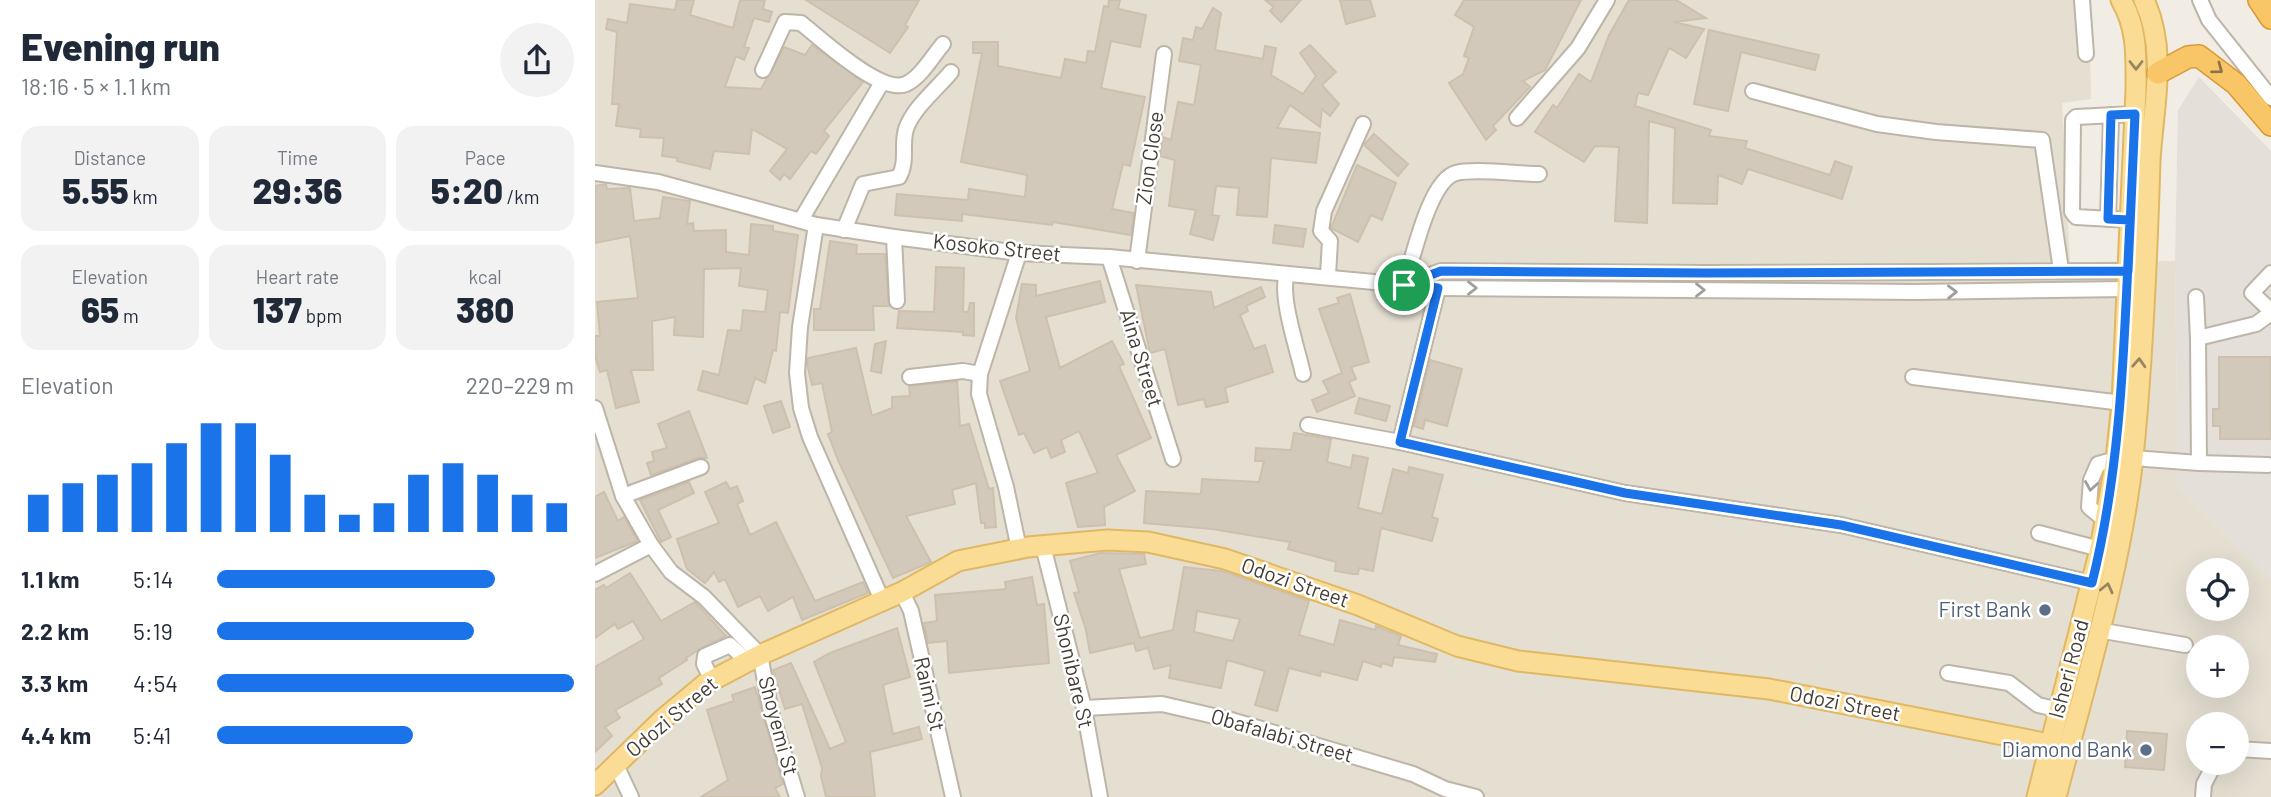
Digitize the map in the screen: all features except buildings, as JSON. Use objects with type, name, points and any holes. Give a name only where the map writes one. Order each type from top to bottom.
[{"type":"highway","points":[[2259,0],[2271,18]]},
{"type":"highway","points":[[2158,73],[2187,57],[2199,56],[2236,84],[2271,125]]},
{"type":"main road","name":"Isheri Road","points":[[2037,797],[2124,459],[2122,403],[2136,38],[2129,14],[2121,0]]},
{"type":"main road","name":"Isheri Road","points":[[2056,797],[2098,630],[2124,459],[2158,73],[2151,15],[2144,0]]},
{"type":"main road","name":"Odozi Street","points":[[595,785],[663,719],[712,680],[902,592],[958,561],[1019,549],[1107,540],[1148,542],[1225,559],[1357,605],[1457,646],[1518,662],[1769,690],[2049,744]]},
{"type":"street","points":[[1517,118],[1578,48],[1607,0]]},
{"type":"street","points":[[2082,0],[2086,54]]},
{"type":"street","points":[[2190,0],[2271,98]]},
{"type":"street","points":[[2200,0],[2209,20]]},
{"type":"street","points":[[763,70],[785,22],[792,20],[801,23],[881,84],[904,86],[943,44]]},
{"type":"street","name":"Zion Close","points":[[1136,261],[1164,54]]},
{"type":"street","points":[[844,230],[863,184],[899,177],[906,159],[904,137],[911,118],[951,72]]},
{"type":"street","points":[[801,220],[881,84]]},
{"type":"street","points":[[1753,91],[1877,124],[1936,132],[2042,140],[2060,270]]},
{"type":"street","points":[[2130,220],[2076,217],[2072,212],[2073,120],[2076,117],[2135,114]]},
{"type":"street","points":[[2108,219],[2111,115]]},
{"type":"street","points":[[1328,275],[1330,241],[1321,230],[1324,211],[1363,124]]},
{"type":"street","points":[[1404,285],[1429,208],[1444,178],[1458,172],[1539,174]]},
{"type":"street","name":"Kosoko Street","points":[[595,173],[658,182],[816,225],[894,237],[1019,253],[1109,257],[1287,274],[1328,275],[1438,288],[1916,292],[2128,280]]},
{"type":"street","points":[[816,225],[800,327],[797,373],[801,408],[810,437],[882,600]]},
{"type":"street","points":[[894,237],[897,301]]},
{"type":"street","points":[[1019,253],[980,374],[979,394],[1006,487],[1019,549]]},
{"type":"street","name":"Aina Street","points":[[1109,257],[1173,459]]},
{"type":"street","name":"Kosoko Street","points":[[1404,285],[1441,271],[2060,270],[2128,280]]},
{"type":"street","points":[[1916,272],[1916,292]]},
{"type":"street","points":[[2198,338],[2256,324],[2271,312],[2252,293],[2271,273]]},
{"type":"street","points":[[1287,274],[1284,282],[1286,299],[1303,374]]},
{"type":"street","points":[[1400,442],[1438,288]]},
{"type":"street","points":[[2196,297],[2199,463]]},
{"type":"street","points":[[910,377],[963,371],[980,374]]},
{"type":"street","points":[[1913,377],[2122,403]]},
{"type":"street","points":[[595,408],[604,447],[623,496],[651,545],[671,572],[704,597],[754,659]]},
{"type":"street","points":[[1308,425],[1400,442],[1625,493],[1841,525],[2092,583]]},
{"type":"street","points":[[2124,459],[2269,466]]},
{"type":"street","points":[[623,496],[701,467]]},
{"type":"street","points":[[2039,533],[2100,549]]},
{"type":"street","points":[[595,574],[651,545]]},
{"type":"street","name":"Shonibare St","points":[[1043,546],[1084,708],[1100,797]]},
{"type":"street","name":"Raimi St","points":[[902,592],[911,611],[953,797]]},
{"type":"street","points":[[2098,630],[2185,645]]},
{"type":"street","name":"Shoyemi St","points":[[754,659],[797,797]]},
{"type":"street","points":[[1948,673],[2009,683],[2038,705],[2060,710]]},
{"type":"street","name":"Obafalabi Street","points":[[1084,708],[1162,704],[1231,720],[1413,774],[1443,793],[1476,797]]},
{"type":"street","points":[[2249,750],[2271,751]]},
{"type":"street","points":[[616,765],[631,797]]},
{"type":"street","points":[[2203,797],[2204,784],[2209,775]]},
{"type":"shaded area","points":[[595,0],[2089,0],[2091,99],[2062,103],[2070,262],[2175,261],[2178,487],[2248,558],[2186,558],[2186,621],[2249,621],[2249,560],[2271,582],[2271,797],[595,797]]},
{"type":"shaded area","points":[[2199,77],[2271,151],[2271,582],[2178,487],[2175,261],[2178,110]]},
{"type":"place","name":"First Bank","points":[[2045,610]]},
{"type":"place","name":"Diamond Bank","points":[[2146,750]]},
{"type":"route","points":[[1404,285],[1438,288],[1400,442],[1625,493],[1841,525],[2092,583],[2106,521],[2122,403],[2127,289],[2130,220],[2108,219],[2111,115],[2135,114],[2128,271],[2060,270],[1705,273],[1441,271],[1404,285]]}]
